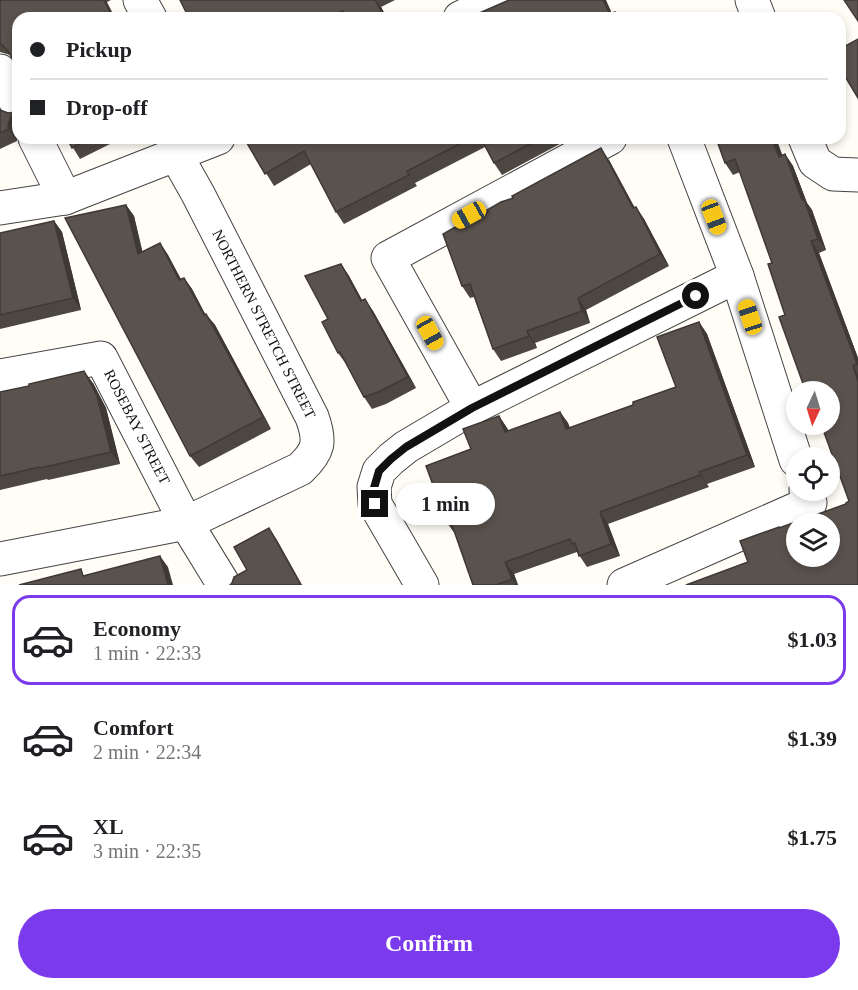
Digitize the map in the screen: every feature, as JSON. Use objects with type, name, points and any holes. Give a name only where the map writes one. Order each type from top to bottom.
[{"type":"street","points":[[472,12],[496,0]]},
{"type":"street","points":[[0,71],[12,94]]},
{"type":"street","points":[[37,144],[65,198]]},
{"type":"street","points":[[0,208],[65,198],[202,144]]},
{"type":"street","points":[[472,408],[388,258],[599,144]]},
{"type":"street","points":[[686,144],[737,276],[792,447]]},
{"type":"street","points":[[808,144],[815,162],[834,174],[858,175]]},
{"type":"street","name":"NORTHERN STRETCH STREET","points":[[0,559],[186,523],[300,469],[310,459],[318,434],[312,417],[176,154]]},
{"type":"street","points":[[422,585],[375,504],[374,488],[379,471],[391,459],[406,447],[472,408],[737,276]]},
{"type":"street","name":"ROSEBAY STREET","points":[[0,376],[101,358],[186,523]]},
{"type":"street","points":[[624,585],[810,503],[809,501]]},
{"type":"street","points":[[186,523],[224,585]]},
{"type":"building","points":[[0,0],[104,0],[110,12],[12,12],[12,58],[0,43]]},
{"type":"building","points":[[180,0],[375,0],[382,12],[343,11],[186,12]]},
{"type":"building","points":[[509,0],[603,0],[609,12],[482,12]]},
{"type":"building","points":[[844,0],[858,0],[858,21]]},
{"type":"building","points":[[858,39],[858,98],[846,78],[846,46]]},
{"type":"building","points":[[0,110],[12,112],[9,129],[0,133]]},
{"type":"building","points":[[248,144],[459,144],[407,171],[409,175],[336,212],[304,151],[265,174]]},
{"type":"building","points":[[484,144],[530,144],[494,163]]},
{"type":"building","points":[[718,144],[774,144],[779,157],[785,154],[818,239],[811,241],[857,364],[853,366],[858,381],[858,585],[686,585],[748,562],[740,541],[786,525],[786,567],[840,567],[840,513],[821,513],[849,501],[840,476],[840,447],[829,447],[825,435],[840,435],[840,381],[802,381],[779,317],[785,315],[768,264],[772,263],[735,159],[725,163]]},
{"type":"building","points":[[601,148],[633,208],[636,207],[660,254],[578,298],[582,311],[527,331],[529,336],[493,349],[470,284],[462,286],[443,234],[471,218],[488,212],[487,210],[501,202],[513,198],[512,196]]},
{"type":"building","points":[[126,205],[138,254],[160,243],[179,280],[184,278],[204,315],[206,314],[263,417],[190,456],[65,218]]},
{"type":"building","points":[[54,221],[73,298],[0,315],[0,233]]},
{"type":"building","points":[[341,264],[361,301],[365,299],[408,377],[364,397],[322,322],[328,319],[305,276]]},
{"type":"building","points":[[699,322],[747,455],[600,512],[611,544],[579,556],[575,543],[572,544],[570,539],[505,562],[512,579],[496,585],[473,585],[451,522],[447,523],[426,466],[471,449],[463,429],[499,416],[505,432],[560,412],[566,429],[676,387],[657,337]]},
{"type":"building","points":[[84,371],[97,396],[111,452],[0,476],[0,392]]},
{"type":"building","points":[[269,528],[301,585],[230,585],[234,577],[247,570],[234,547]]},
{"type":"building","points":[[160,556],[168,585],[19,585],[81,569],[83,576]]},
{"type":"route","points":[[375,504],[374,488],[379,471],[406,447],[472,408],[696,296]]}]
